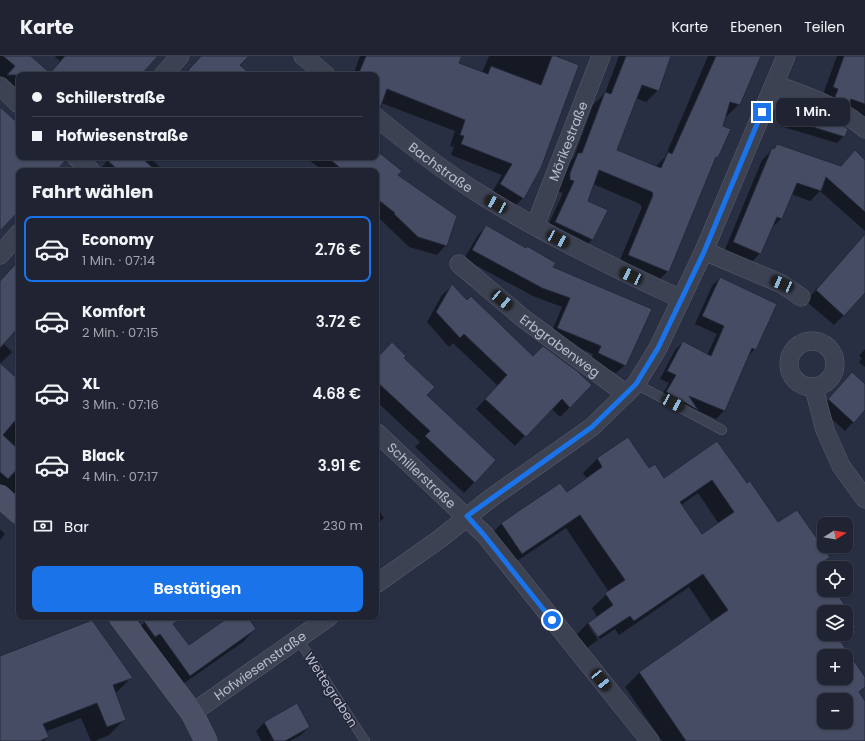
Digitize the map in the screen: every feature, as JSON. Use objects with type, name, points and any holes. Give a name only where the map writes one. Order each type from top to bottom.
[{"type":"main road","points":[[0,496],[16,509]]},
{"type":"main road","points":[[122,620],[192,713],[206,741]]},
{"type":"street","points":[[166,72],[180,56]]},
{"type":"street","points":[[303,56],[322,72]]},
{"type":"street","name":"Mörikestraße","points":[[535,226],[601,56]]},
{"type":"street","points":[[379,582],[441,538],[467,516],[592,427],[631,389],[658,348],[704,252],[786,56]]},
{"type":"street","points":[[774,84],[828,105],[852,117],[865,129]]},
{"type":"street","points":[[0,86],[16,101]]},
{"type":"street","name":"Bachstraße","points":[[379,120],[418,152],[483,197],[606,264],[681,299]]},
{"type":"street","points":[[0,255],[16,236]]},
{"type":"street","points":[[704,252],[782,284],[801,297]]},
{"type":"street","name":"Erbgrabenweg","points":[[459,264],[524,319],[631,389]]},
{"type":"street","points":[[814,388],[825,430],[841,466],[865,499]]},
{"type":"street","name":"Schillerstraße","points":[[379,435],[467,516],[484,535],[650,741]]},
{"type":"street","name":"Hofwiesenstraße","points":[[192,713],[325,620]]},
{"type":"lane","points":[[631,389],[722,430]]},
{"type":"lane","name":"Wettegraben","points":[[298,639],[365,741]]},
{"type":"building","points":[[3,56],[31,56],[49,72],[16,72],[16,75],[7,75],[15,66]]},
{"type":"building","points":[[65,56],[158,56],[144,72],[51,72]]},
{"type":"building","points":[[201,56],[249,56],[240,65],[248,72],[187,72]]},
{"type":"building","points":[[366,56],[462,56],[459,63],[488,74],[491,66],[541,85],[552,56],[556,56],[579,65],[541,168],[524,199],[500,184],[512,164],[461,144],[464,136],[460,135],[465,120],[387,89],[379,108],[379,72],[359,72]]},
{"type":"building","points":[[626,56],[671,56],[659,91],[642,85],[617,150],[661,168],[668,152],[672,154],[716,56],[761,56],[740,105],[730,102],[723,126],[731,129],[718,158],[716,157],[669,272],[628,255],[653,195],[652,192],[599,170],[588,201],[608,210],[593,240],[555,222],[574,181],[570,180],[570,173],[578,153],[582,153],[605,92],[611,94]]},
{"type":"building","points":[[844,56],[865,56],[865,104],[851,99],[849,105],[835,97],[838,89],[833,87]]},
{"type":"building","points":[[793,104],[839,123],[848,129],[845,137],[787,119]]},
{"type":"building","points":[[0,107],[16,121],[16,160],[66,160],[59,168],[16,168],[16,214],[0,231]]},
{"type":"building","points":[[777,144],[841,166],[855,150],[865,160],[865,212],[826,177],[821,191],[797,183],[782,219],[777,217],[761,254],[733,242],[772,148],[774,149]]},
{"type":"building","points":[[379,152],[402,171],[398,175],[457,216],[447,246],[418,237],[394,214],[395,213],[379,200],[379,168],[340,168],[331,160],[379,160]]},
{"type":"building","points":[[107,160],[144,160],[153,168],[116,168]]},
{"type":"building","points":[[486,225],[556,263],[553,267],[652,309],[626,366],[598,353],[601,346],[557,328],[570,298],[542,288],[472,250]]},
{"type":"building","points":[[865,234],[865,293],[844,316],[816,290]]},
{"type":"building","points":[[16,263],[16,330],[0,348],[0,281]]},
{"type":"building","points":[[720,277],[777,304],[756,350],[752,348],[725,411],[689,396],[698,410],[666,392],[676,375],[667,371],[683,341],[711,356],[724,326],[702,316]]},
{"type":"building","points":[[452,284],[467,300],[471,296],[533,356],[543,346],[577,371],[592,385],[570,408],[562,399],[526,437],[485,399],[507,375],[464,334],[460,338],[436,312]]},
{"type":"building","points":[[392,342],[406,356],[404,358],[435,387],[427,395],[496,460],[475,483],[425,436],[430,431],[379,384],[379,356]]},
{"type":"building","points":[[0,363],[16,377],[16,420],[3,435],[16,447],[16,470],[8,479],[0,472]]},
{"type":"building","points":[[852,372],[865,384],[865,410],[854,423],[828,399]]},
{"type":"building","points":[[628,437],[649,468],[655,464],[664,478],[717,441],[747,483],[750,481],[778,522],[797,510],[817,538],[817,553],[827,553],[830,557],[825,561],[817,561],[817,597],[839,597],[845,605],[817,605],[817,641],[840,641],[846,649],[817,649],[817,685],[853,685],[853,659],[865,677],[865,687],[859,692],[865,701],[865,741],[686,741],[639,672],[728,610],[703,574],[634,621],[630,616],[598,637],[588,623],[613,605],[605,593],[625,580],[580,515],[522,554],[501,523],[560,483],[567,492],[602,467],[597,458]],"holes":[[[712,480],[734,512],[702,534],[680,502]]]},
{"type":"building","points":[[92,620],[133,678],[113,685],[126,720],[107,727],[97,703],[43,724],[49,737],[40,741],[0,741],[0,656]]},
{"type":"building","points":[[143,620],[179,620],[173,624],[189,645],[225,620],[250,620],[256,629],[190,676],[160,634],[155,637]]},
{"type":"building","points":[[297,703],[310,727],[285,741],[274,741],[264,722]]},
{"type":"route","points":[[552,620],[467,516],[592,427],[636,384],[658,348],[704,252],[762,112]]}]
